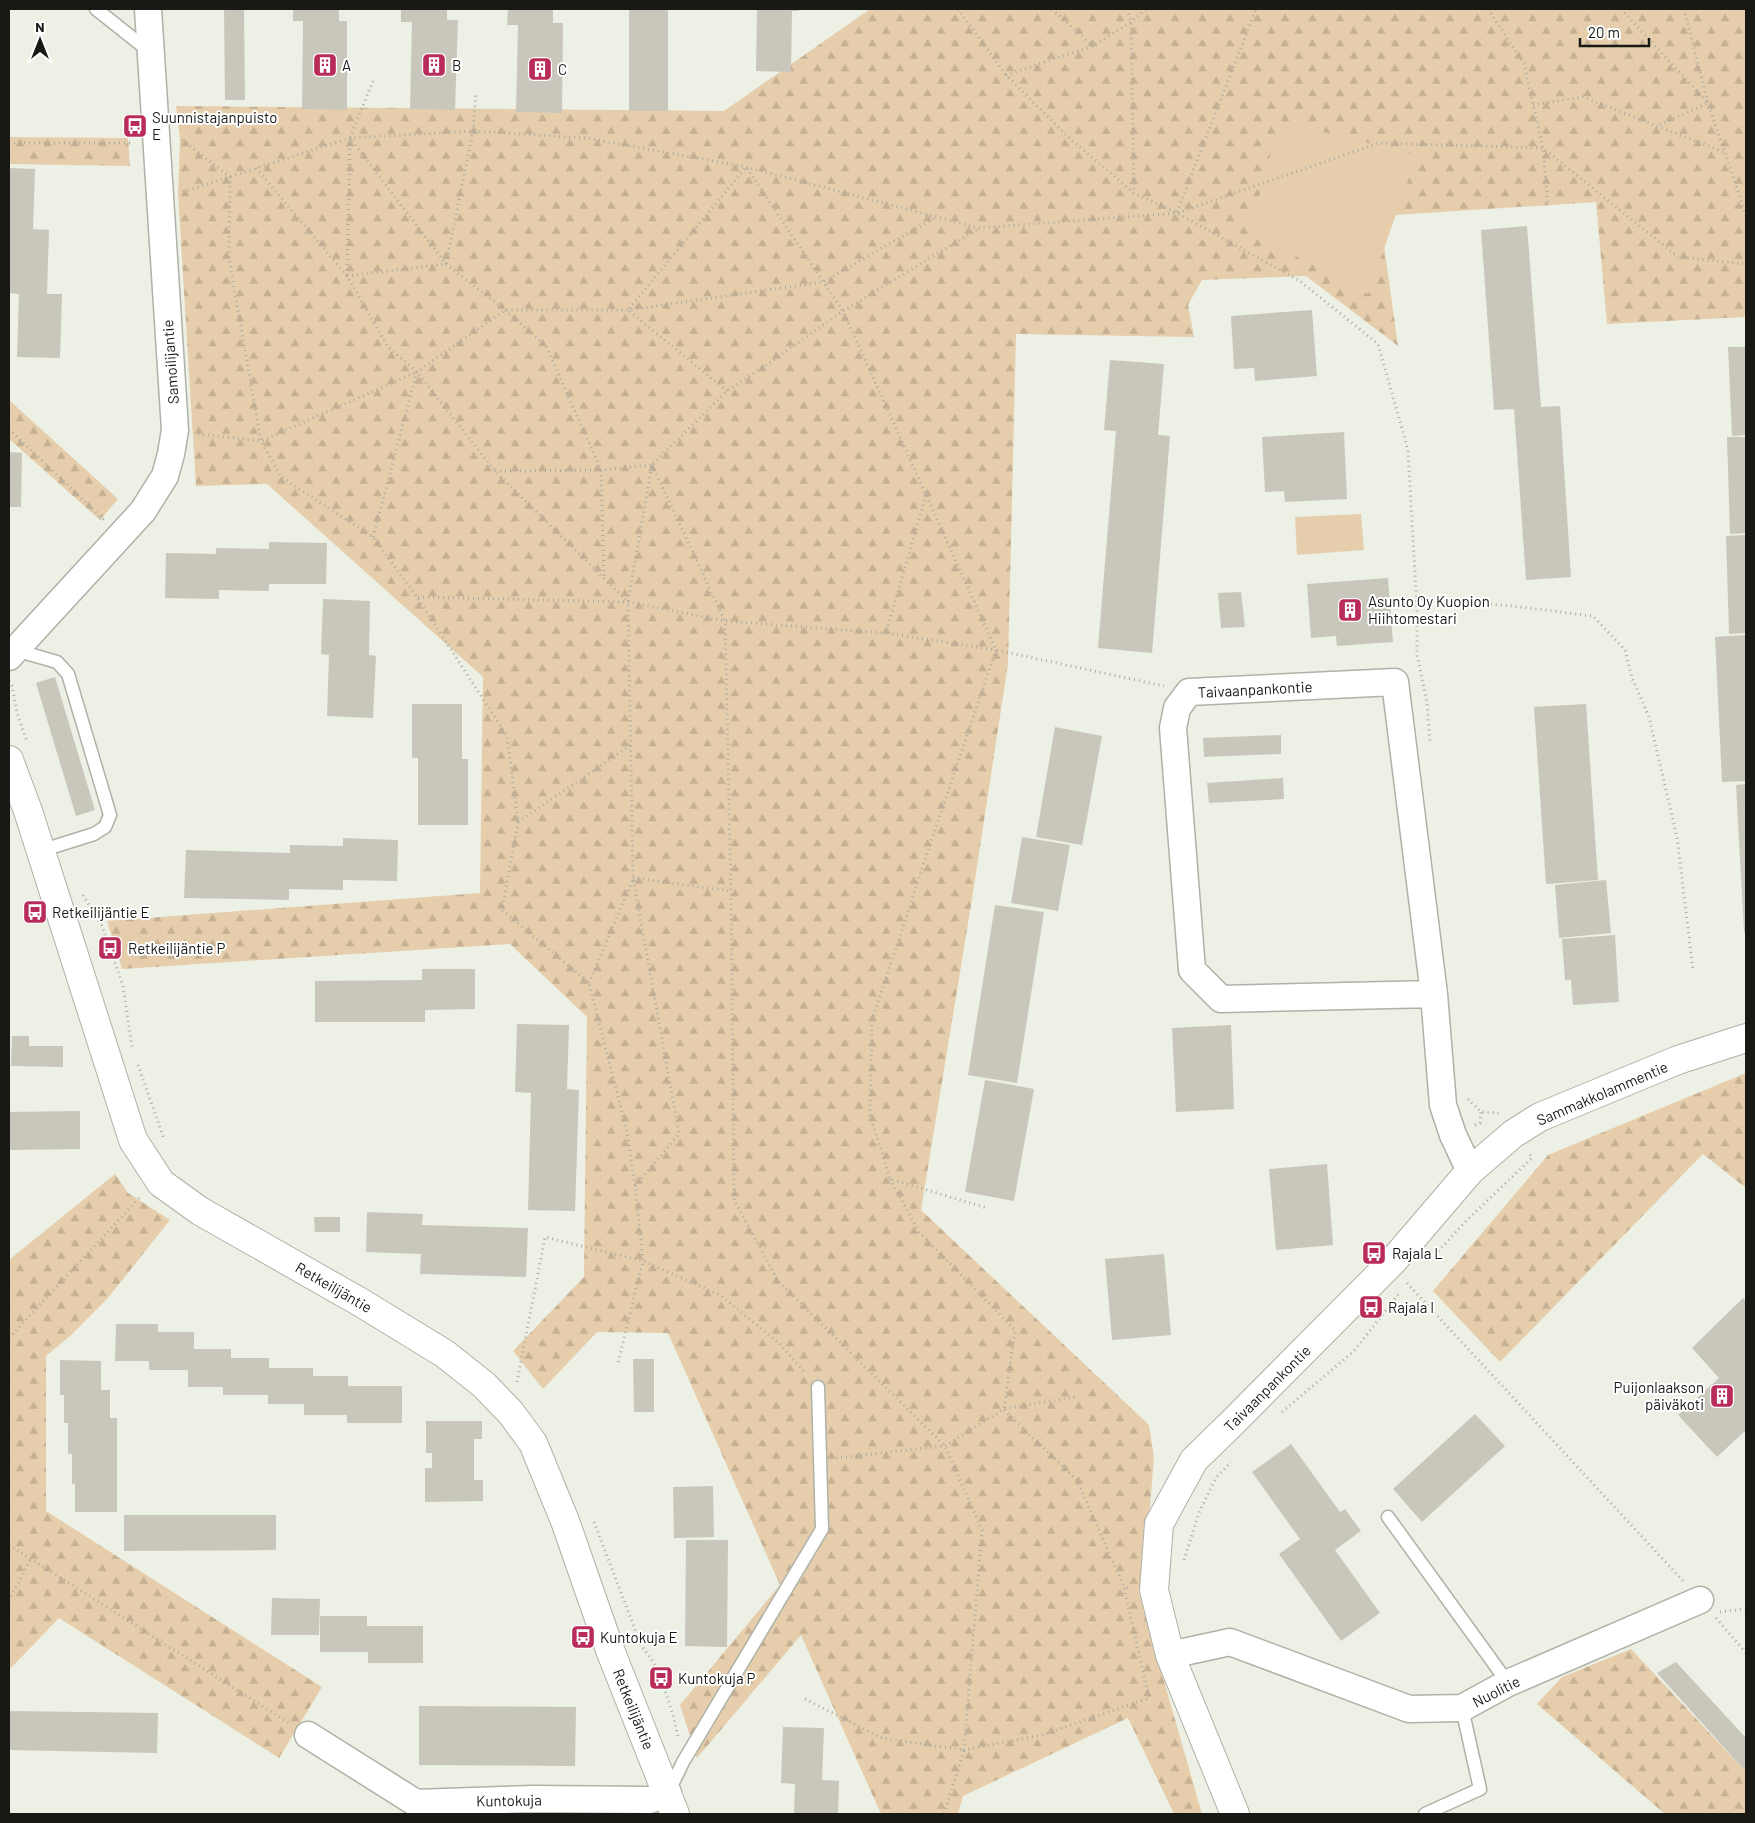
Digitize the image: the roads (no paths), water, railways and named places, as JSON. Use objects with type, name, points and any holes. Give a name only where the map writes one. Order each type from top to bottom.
[{"type":"street","name":"Samoilijantie","points":[[12,653],[143,510],[165,476],[172,454],[175,430],[148,9]]},
{"type":"street","name":"Taivaanpankontie","points":[[1235,1814],[1170,1655],[1154,1590],[1159,1524],[1194,1460],[1393,1261],[1470,1171],[1453,1135],[1443,1105],[1434,994],[1395,682],[1189,692],[1177,708],[1173,728],[1192,970],[1221,999],[1434,994]]},
{"type":"street","name":"Retkeilijäntie","points":[[19,755],[40,851],[132,1140],[161,1183],[200,1211],[360,1302],[445,1354],[484,1385],[511,1413],[533,1443],[565,1521],[610,1650],[671,1804]]},
{"type":"street","name":"Sammakkolammentie","points":[[1470,1171],[1514,1134],[1540,1117],[1678,1060],[1746,1038]]},
{"type":"street","name":"Nuolitie","points":[[1170,1655],[1230,1642],[1409,1709],[1462,1708],[1508,1683],[1700,1600]]},
{"type":"street","name":"Kuntokuja","points":[[308,1736],[416,1803],[533,1807],[650,1800],[671,1804]]},
{"type":"lane","points":[[96,9],[151,53]]},
{"type":"lane","points":[[12,653],[57,662],[68,674],[110,815],[105,827],[94,834],[40,851]]},
{"type":"lane","points":[[671,1804],[683,1762],[822,1529],[818,1387]]},
{"type":"lane","points":[[1388,1517],[1508,1683]]},
{"type":"lane","points":[[1425,1814],[1480,1789],[1462,1708]]},
{"type":"place","name":"A","points":[[325,65]]},
{"type":"place","name":"B","points":[[434,65]]},
{"type":"place","name":"C","points":[[540,69]]},
{"type":"place","name":"Suunnistajanpuisto E","points":[[135,126]]},
{"type":"place","name":"Asunto Oy Kuopion Hiihtomestari","points":[[1350,610]]},
{"type":"place","name":"Retkeilijäntie E","points":[[35,912]]},
{"type":"place","name":"Retkeilijäntie P","points":[[110,948]]},
{"type":"place","name":"Rajala L","points":[[1374,1253]]},
{"type":"place","name":"Rajala I","points":[[1371,1307]]},
{"type":"place","name":"Puijonlaakson päiväkoti","points":[[1722,1396]]},
{"type":"place","name":"Kuntokuja E","points":[[583,1637]]},
{"type":"place","name":"Kuntokuja P","points":[[661,1678]]}]
